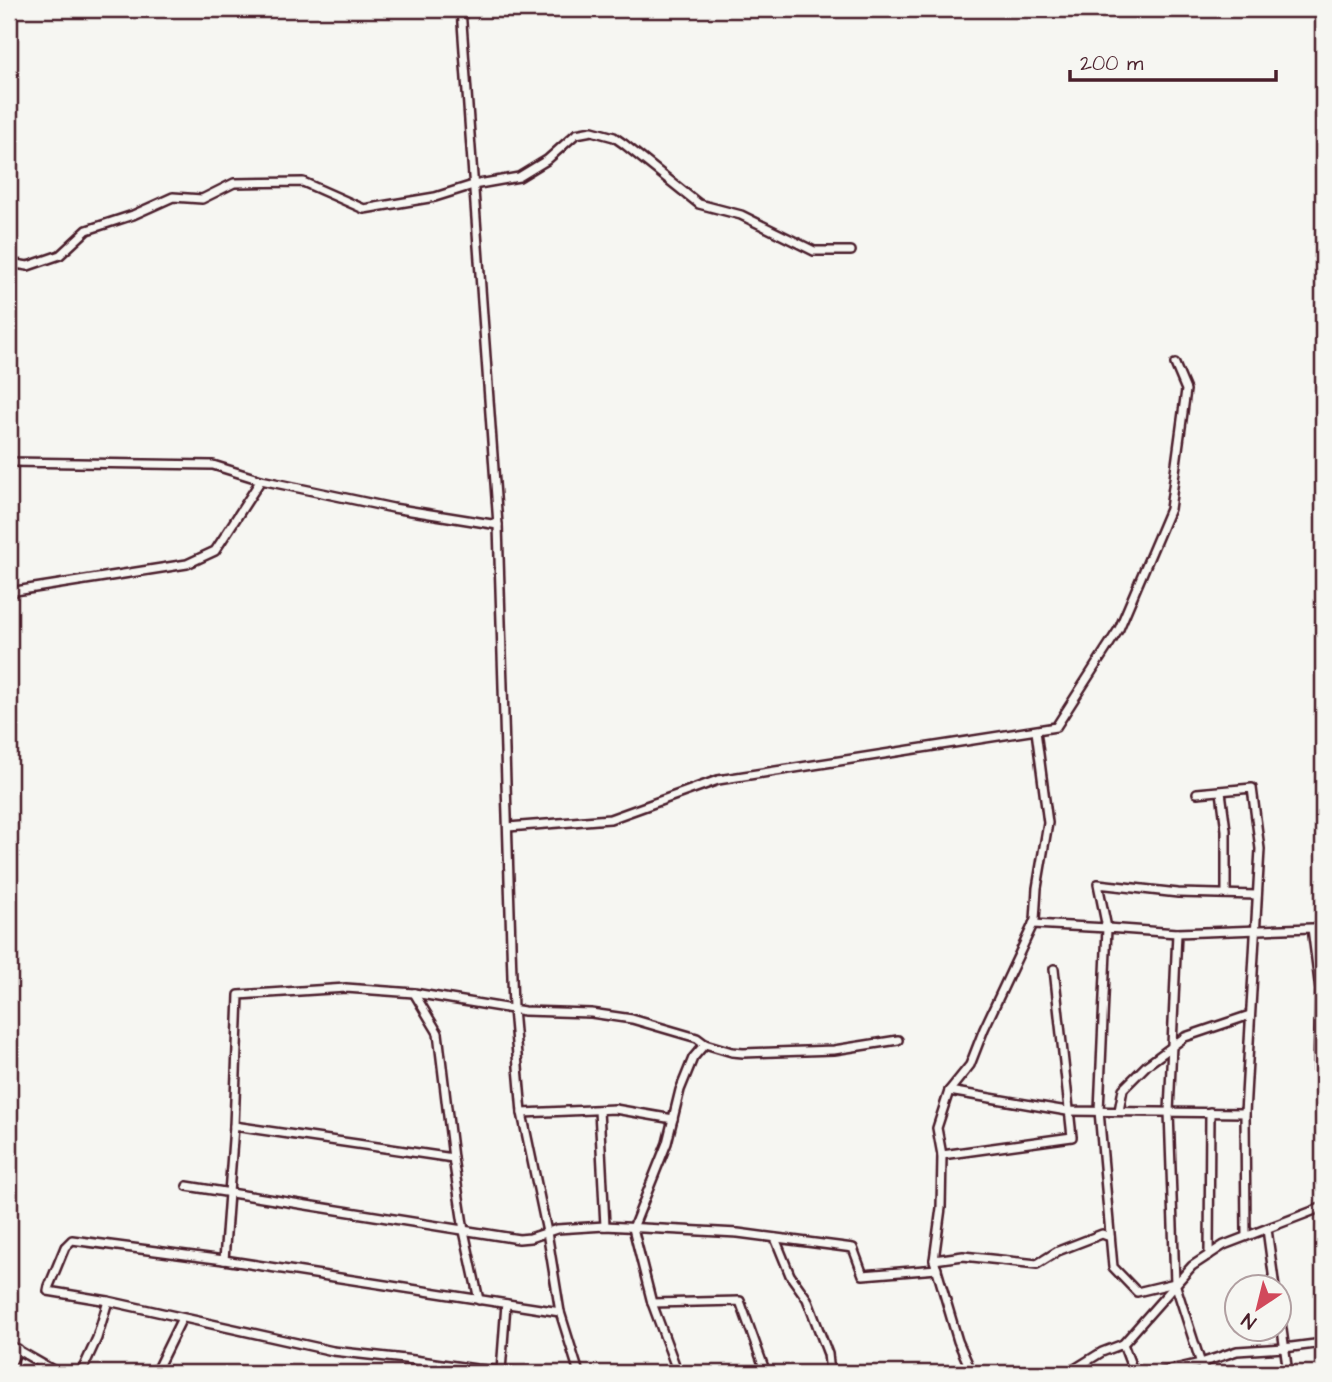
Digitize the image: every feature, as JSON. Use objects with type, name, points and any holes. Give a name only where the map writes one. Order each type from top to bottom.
[{"type":"street","points":[[461,9],[498,525],[513,1009],[522,1113],[547,1232],[560,1312],[579,1373]]},
{"type":"street","points":[[9,263],[28,266],[60,255],[87,230],[133,215],[173,197],[202,199],[234,183],[303,181],[364,209],[435,197],[473,184],[519,177],[547,160],[576,134],[592,131],[614,137],[699,204],[741,215],[814,251],[851,251]]},
{"type":"street","points":[[508,827],[610,819],[718,780],[1056,727],[1119,629],[1170,509],[1186,390],[1175,363]]},
{"type":"street","points":[[9,462],[213,465],[261,480],[393,508],[498,525]]},
{"type":"street","points":[[9,592],[187,564],[215,551],[261,480]]},
{"type":"street","points":[[972,1373],[958,1341],[934,1259],[941,1208],[942,1155],[937,1128],[949,1091],[970,1065],[1033,924],[1048,823],[1036,731]]},
{"type":"street","points":[[1196,793],[1252,788],[1259,849],[1245,1113],[1246,1236]]},
{"type":"street","points":[[1221,792],[1226,830],[1226,894]]},
{"type":"street","points":[[1175,1283],[1137,1292],[1113,1266],[1099,1111],[1107,928],[1098,884],[1178,893],[1257,895]]},
{"type":"street","points":[[1033,924],[1177,933],[1312,928],[1320,990],[1318,1072],[1323,1133]]},
{"type":"street","points":[[1177,933],[1169,1112],[1175,1283],[1204,1373]]},
{"type":"street","points":[[942,1155],[1072,1137],[1067,1111],[1054,969]]},
{"type":"street","points":[[223,1260],[230,1194],[239,995],[346,988],[414,993],[513,1009],[591,1013],[632,1019],[697,1038],[705,1044],[743,1053],[834,1051],[898,1040]]},
{"type":"street","points":[[414,993],[438,1032],[464,1231],[479,1300]]},
{"type":"street","points":[[1119,1111],[1123,1089],[1147,1065],[1185,1037],[1250,1015]]},
{"type":"street","points":[[678,1373],[652,1303],[633,1228],[667,1143],[680,1090],[693,1058],[705,1044]]},
{"type":"street","points":[[949,1091],[1067,1111],[1245,1113]]},
{"type":"street","points":[[522,1113],[615,1109],[673,1119]]},
{"type":"street","points":[[599,1110],[605,1226]]},
{"type":"street","points":[[1209,1255],[1210,1112]]},
{"type":"street","points":[[234,1126],[453,1158]]},
{"type":"street","points":[[187,1186],[519,1239],[547,1232],[605,1226],[775,1238],[853,1248],[863,1275],[937,1269]]},
{"type":"street","points":[[1068,1373],[1102,1352],[1123,1344],[1192,1266],[1246,1236],[1323,1207]]},
{"type":"street","points":[[1267,1228],[1274,1274]]},
{"type":"street","points":[[934,1259],[963,1256],[1037,1264],[1058,1251],[1102,1234],[1110,1237]]},
{"type":"street","points":[[775,1238],[790,1275],[807,1299],[828,1354],[830,1373]]},
{"type":"street","points":[[530,1373],[333,1351],[108,1301],[48,1291],[65,1247],[72,1240],[223,1260],[560,1312]]},
{"type":"street","points":[[81,1373],[97,1338],[108,1301]]},
{"type":"street","points":[[652,1303],[740,1301],[766,1373]]},
{"type":"street","points":[[501,1371],[506,1304]]},
{"type":"street","points":[[168,1373],[157,1370],[182,1318]]},
{"type":"street","points":[[1157,1373],[1237,1351],[1323,1343]]},
{"type":"street","points":[[1123,1344],[1134,1373]]},
{"type":"street","points":[[1283,1344],[1288,1373]]},
{"type":"street","points":[[9,1345],[58,1373]]},
{"type":"street","points":[[9,1367],[18,1349]]}]
